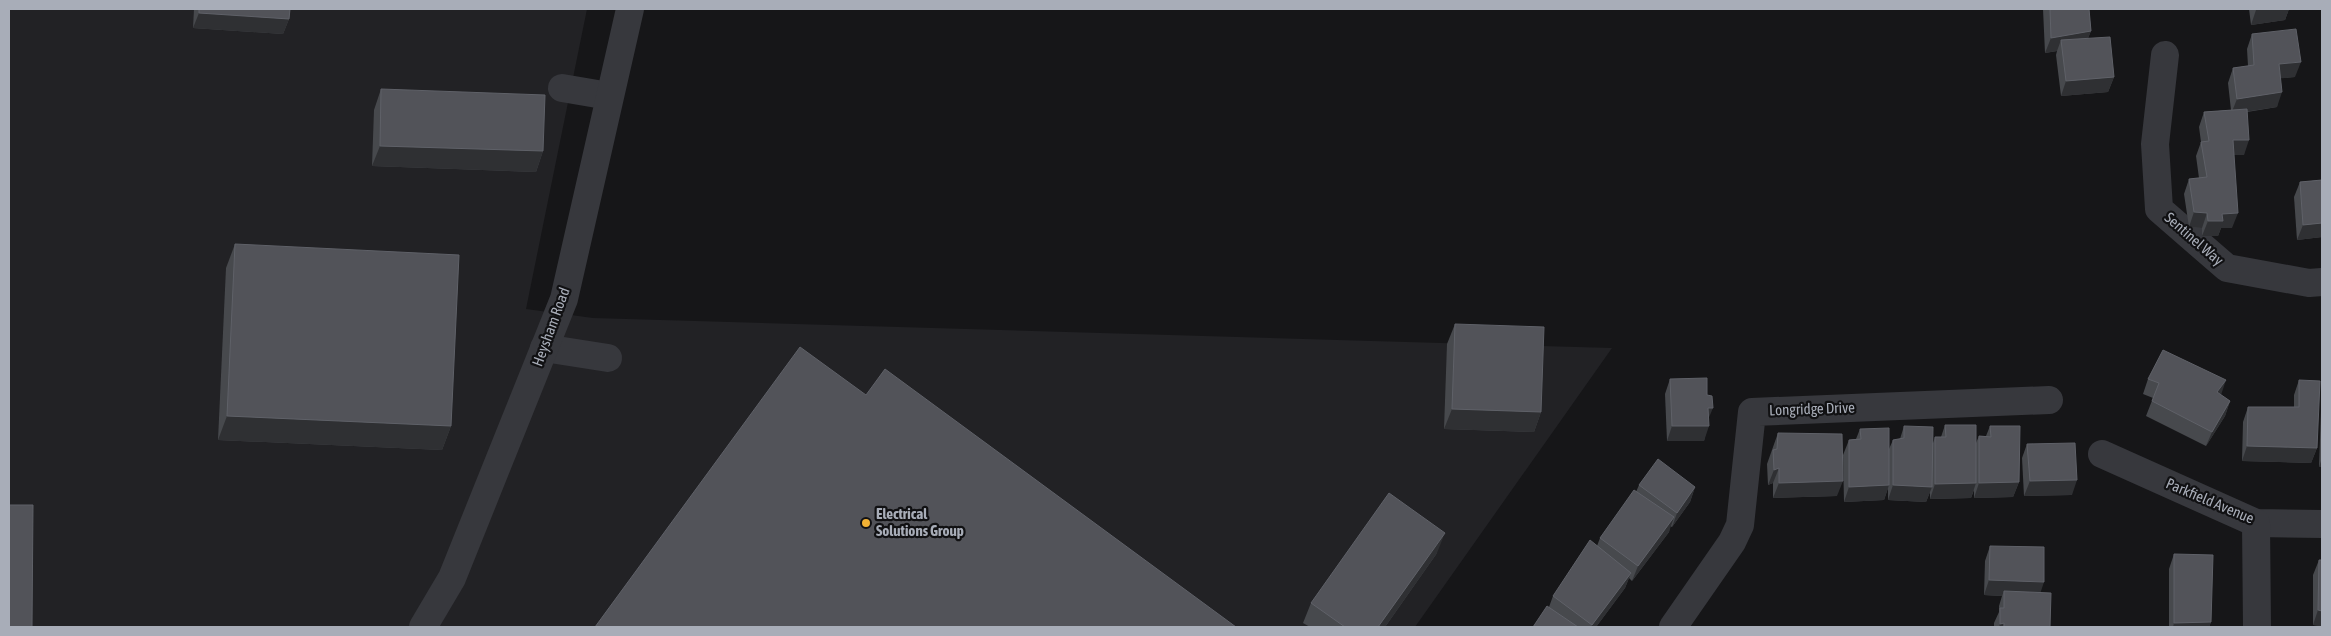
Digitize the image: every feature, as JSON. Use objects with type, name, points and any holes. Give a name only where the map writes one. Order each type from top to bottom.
[{"type":"street","name":"Heysham Road","points":[[423,627],[452,578],[564,299],[630,9]]},
{"type":"street","name":"Sentinel Way","points":[[2164,55],[2155,144],[2159,209],[2227,268],[2309,283],[2322,282]]},
{"type":"street","points":[[562,88],[609,96]]},
{"type":"street","points":[[544,348],[608,358]]},
{"type":"street","name":"Longridge Drive","points":[[1673,627],[1732,542],[1740,525],[1752,412],[2049,400]]},
{"type":"street","name":"Parkfield Avenue","points":[[2102,454],[2256,522],[2322,524]]},
{"type":"street","points":[[2256,522],[2257,627]]},
{"type":"shaded area","points":[[9,9],[587,9],[526,309],[593,318],[1612,348],[1415,627],[9,627]]},
{"type":"building","points":[[199,9],[290,9],[289,19],[199,13]]},
{"type":"building","points":[[2050,9],[2089,9],[2091,31],[2051,38]]},
{"type":"building","points":[[2296,29],[2301,62],[2279,64],[2282,92],[2237,99],[2233,68],[2254,65],[2252,34]]},
{"type":"building","points":[[2110,37],[2114,77],[2066,81],[2061,40]]},
{"type":"building","points":[[381,89],[545,95],[543,151],[380,146]]},
{"type":"building","points":[[2247,109],[2249,140],[2233,140],[2238,213],[2222,214],[2223,221],[2208,221],[2207,213],[2194,212],[2189,179],[2207,177],[2201,142],[2209,141],[2204,112]]},
{"type":"building","points":[[2322,180],[2322,223],[2303,225],[2300,182]]},
{"type":"building","points":[[235,244],[459,255],[451,426],[227,416]]},
{"type":"building","points":[[1455,324],[1544,327],[1541,412],[1452,409]]},
{"type":"building","name":"Electrical Solutions Group","points":[[800,347],[866,395],[885,369],[1236,627],[595,627]]},
{"type":"building","points":[[2163,350],[2226,380],[2217,392],[2230,401],[2212,432],[2152,401],[2159,383],[2148,379]]},
{"type":"building","points":[[1707,378],[1707,395],[1712,396],[1713,408],[1708,408],[1709,426],[1672,426],[1670,379]]},
{"type":"building","points":[[2299,380],[2320,381],[2317,448],[2247,446],[2248,407],[2299,407]]},
{"type":"building","points":[[1945,425],[1976,425],[1976,483],[1935,484],[1935,437],[1946,437]]},
{"type":"building","points":[[1904,426],[1933,427],[1932,487],[1893,485],[1893,440],[1904,438]]},
{"type":"building","points":[[1990,426],[2020,426],[2019,482],[1979,483],[1979,436],[1991,437]]},
{"type":"building","points":[[1889,428],[1889,485],[1849,487],[1849,440],[1861,439],[1860,429]]},
{"type":"building","points":[[1778,433],[1842,434],[1843,481],[1779,483],[1779,468],[1774,470],[1773,450],[1777,449]]},
{"type":"building","points":[[2075,443],[2077,480],[2030,481],[2027,444]]},
{"type":"building","points":[[1658,459],[1695,487],[1677,513],[1639,485]]},
{"type":"building","points":[[1634,490],[1674,517],[1638,566],[1600,538]]},
{"type":"building","points":[[1389,493],[1445,533],[1378,627],[1345,627],[1311,603]]},
{"type":"building","points":[[9,505],[33,505],[32,627],[9,627]]},
{"type":"building","points":[[1590,540],[1631,573],[1592,625],[1553,596]]},
{"type":"building","points":[[1990,546],[2044,547],[2044,582],[1989,580]]},
{"type":"building","points":[[2174,554],[2213,555],[2211,622],[2174,623]]},
{"type":"building","points":[[2319,560],[2322,560],[2322,611],[2318,610]]},
{"type":"building","points":[[2004,591],[2051,593],[2050,627],[2004,627],[2004,623],[2000,624],[2000,608],[2004,608]]},
{"type":"building","points":[[1547,606],[1578,627],[1533,627]]},
{"type":"place","name":"Electrical Solutions Group","points":[[866,523]]}]
